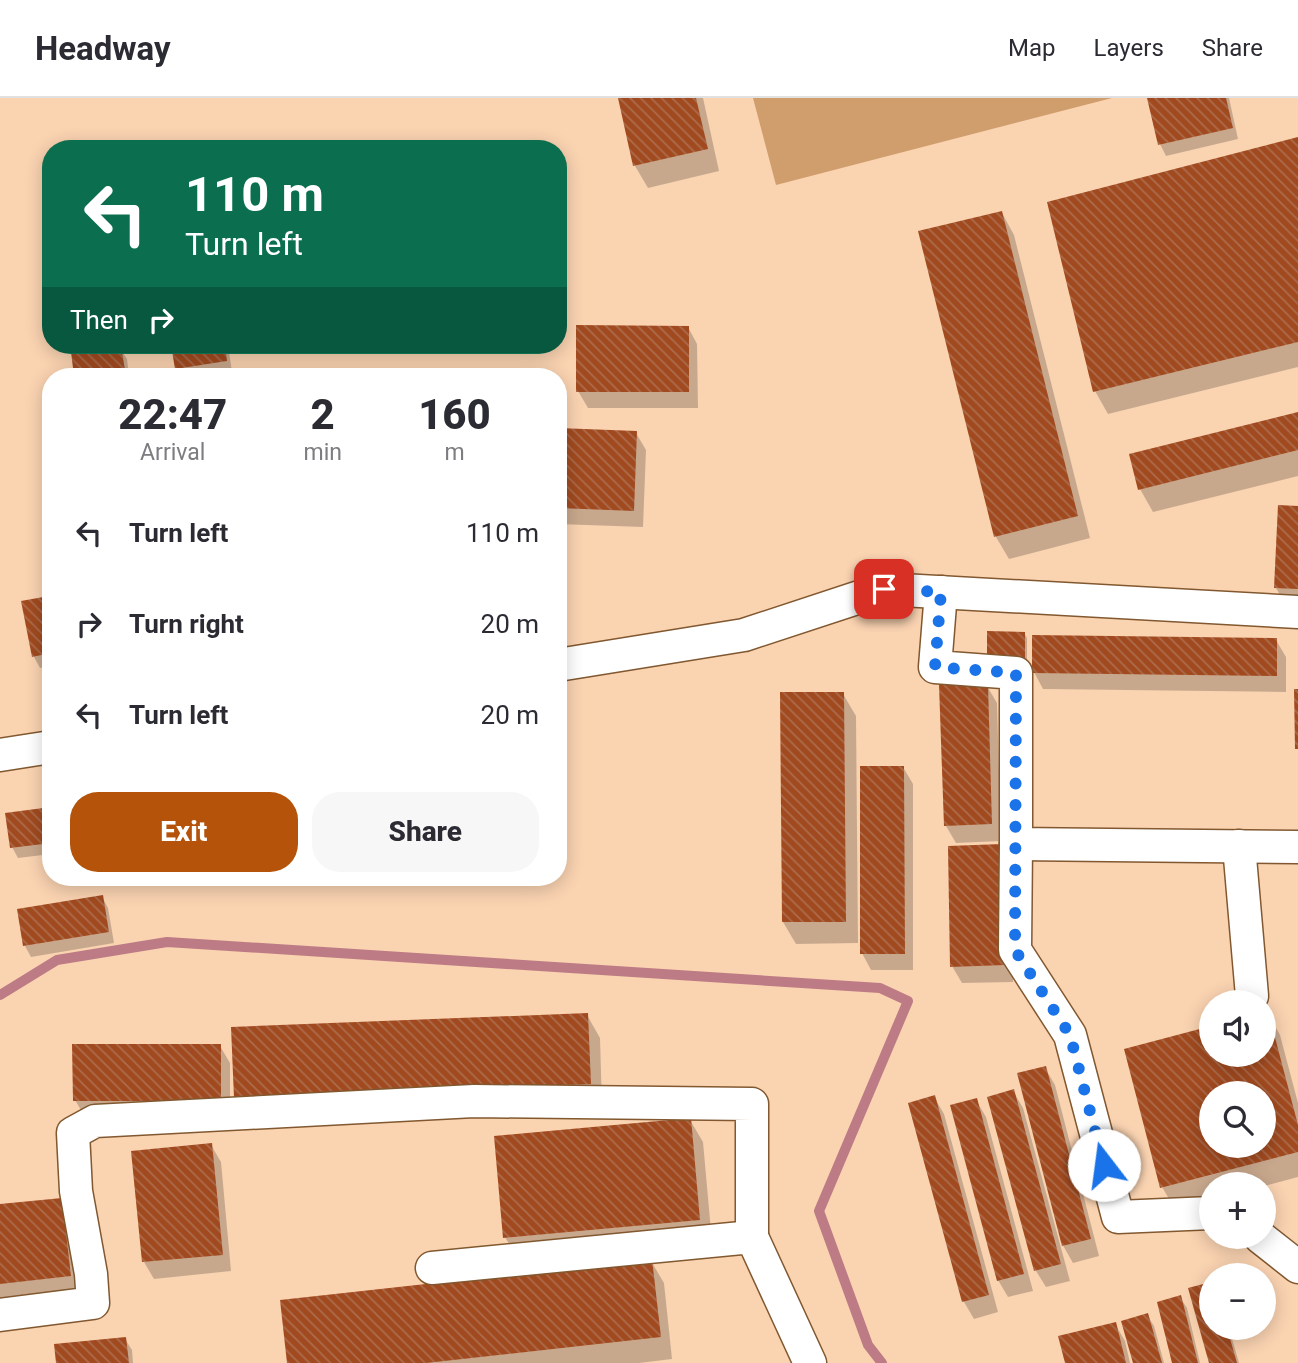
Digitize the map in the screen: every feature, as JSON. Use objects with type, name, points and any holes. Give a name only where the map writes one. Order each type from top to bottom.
[{"type":"street","points":[[567,664],[744,635],[884,589],[1298,612]]},
{"type":"street","points":[[941,592],[935,667],[1016,673],[1015,950],[1070,1035],[1118,1217],[1199,1214]]},
{"type":"street","points":[[0,755],[42,748]]},
{"type":"street","points":[[1016,844],[1298,847]]},
{"type":"street","points":[[1239,846],[1251,990]]},
{"type":"street","points":[[0,1315],[93,1303],[91,1274],[76,1191],[73,1133],[95,1121],[474,1101],[752,1104],[752,1237],[810,1363]]},
{"type":"street","points":[[432,1268],[752,1237]]},
{"type":"street","points":[[1275,1249],[1298,1267]]},
{"type":"shaded area","points":[[753,98],[1112,98],[776,185]]},
{"type":"building","points":[[618,98],[696,98],[708,149],[633,166]]},
{"type":"building","points":[[1147,98],[1226,98],[1233,128],[1158,145]]},
{"type":"building","points":[[1298,137],[1298,342],[1093,392],[1047,202]]},
{"type":"building","points":[[1002,211],[1078,516],[994,537],[918,231]]},
{"type":"building","points":[[576,325],[689,326],[689,392],[576,392]]},
{"type":"building","points":[[71,354],[122,354],[125,368],[73,368]]},
{"type":"building","points":[[172,354],[226,354],[227,361],[175,368]]},
{"type":"building","points":[[1298,412],[1298,450],[1138,490],[1129,454]]},
{"type":"building","points":[[567,428],[637,431],[634,511],[567,508]]},
{"type":"building","points":[[1278,505],[1298,506],[1298,589],[1274,588]]},
{"type":"building","points":[[42,597],[42,655],[32,657],[21,601]]},
{"type":"building","points":[[987,631],[1025,632],[1025,658],[987,657]]},
{"type":"building","points":[[1032,635],[1277,638],[1277,676],[1032,673]]},
{"type":"building","points":[[988,684],[992,824],[944,826],[939,685]]},
{"type":"building","points":[[1294,689],[1298,689],[1298,749],[1295,749]]},
{"type":"building","points":[[780,692],[844,692],[846,922],[782,922]]},
{"type":"building","points":[[860,766],[904,766],[905,954],[860,954]]},
{"type":"building","points":[[42,808],[42,844],[10,848],[5,813]]},
{"type":"building","points":[[1002,844],[1005,965],[950,967],[948,846]]},
{"type":"building","points":[[103,895],[109,932],[23,946],[17,909]]},
{"type":"building","points":[[588,1013],[591,1084],[234,1098],[231,1027]]},
{"type":"building","points":[[1199,1029],[1199,1067],[1276,1067],[1276,1041],[1298,1125],[1298,1152],[1276,1158],[1276,1081],[1199,1081],[1199,1158],[1275,1158],[1221,1172],[1199,1172],[1199,1178],[1160,1188],[1124,1049]]},
{"type":"building","points":[[72,1044],[221,1044],[221,1101],[73,1101]]},
{"type":"building","points":[[1046,1066],[1091,1239],[1062,1246],[1017,1073]]},
{"type":"building","points":[[1014,1089],[1061,1264],[1034,1271],[987,1097]]},
{"type":"building","points":[[935,1095],[989,1295],[962,1302],[908,1103]]},
{"type":"building","points":[[977,1098],[1024,1274],[997,1281],[950,1105]]},
{"type":"building","points":[[691,1118],[700,1220],[503,1238],[494,1136]]},
{"type":"building","points":[[212,1143],[223,1255],[142,1262],[131,1151]]},
{"type":"building","points":[[62,1198],[71,1276],[0,1284],[0,1204]]},
{"type":"building","points":[[652,1259],[661,1337],[426,1363],[287,1363],[280,1300]]},
{"type":"building","points":[[1199,1285],[1199,1327],[1188,1288]]},
{"type":"building","points":[[1181,1295],[1198,1363],[1172,1363],[1157,1302]]},
{"type":"building","points":[[1148,1313],[1162,1363],[1133,1363],[1121,1321]]},
{"type":"building","points":[[1116,1322],[1126,1363],[1065,1363],[1058,1336]]},
{"type":"building","points":[[126,1337],[129,1363],[56,1363],[54,1344]]},
{"type":"building","points":[[1203,1340],[1230,1340],[1237,1363],[1209,1363]]},
{"type":"waterway","points":[[0,995],[57,960],[167,942],[880,988],[908,1001],[819,1211],[868,1345],[882,1363]]},
{"type":"route","points":[[884,589],[941,592],[935,667],[1016,673],[1015,950],[1070,1035],[1104,1165]]}]
